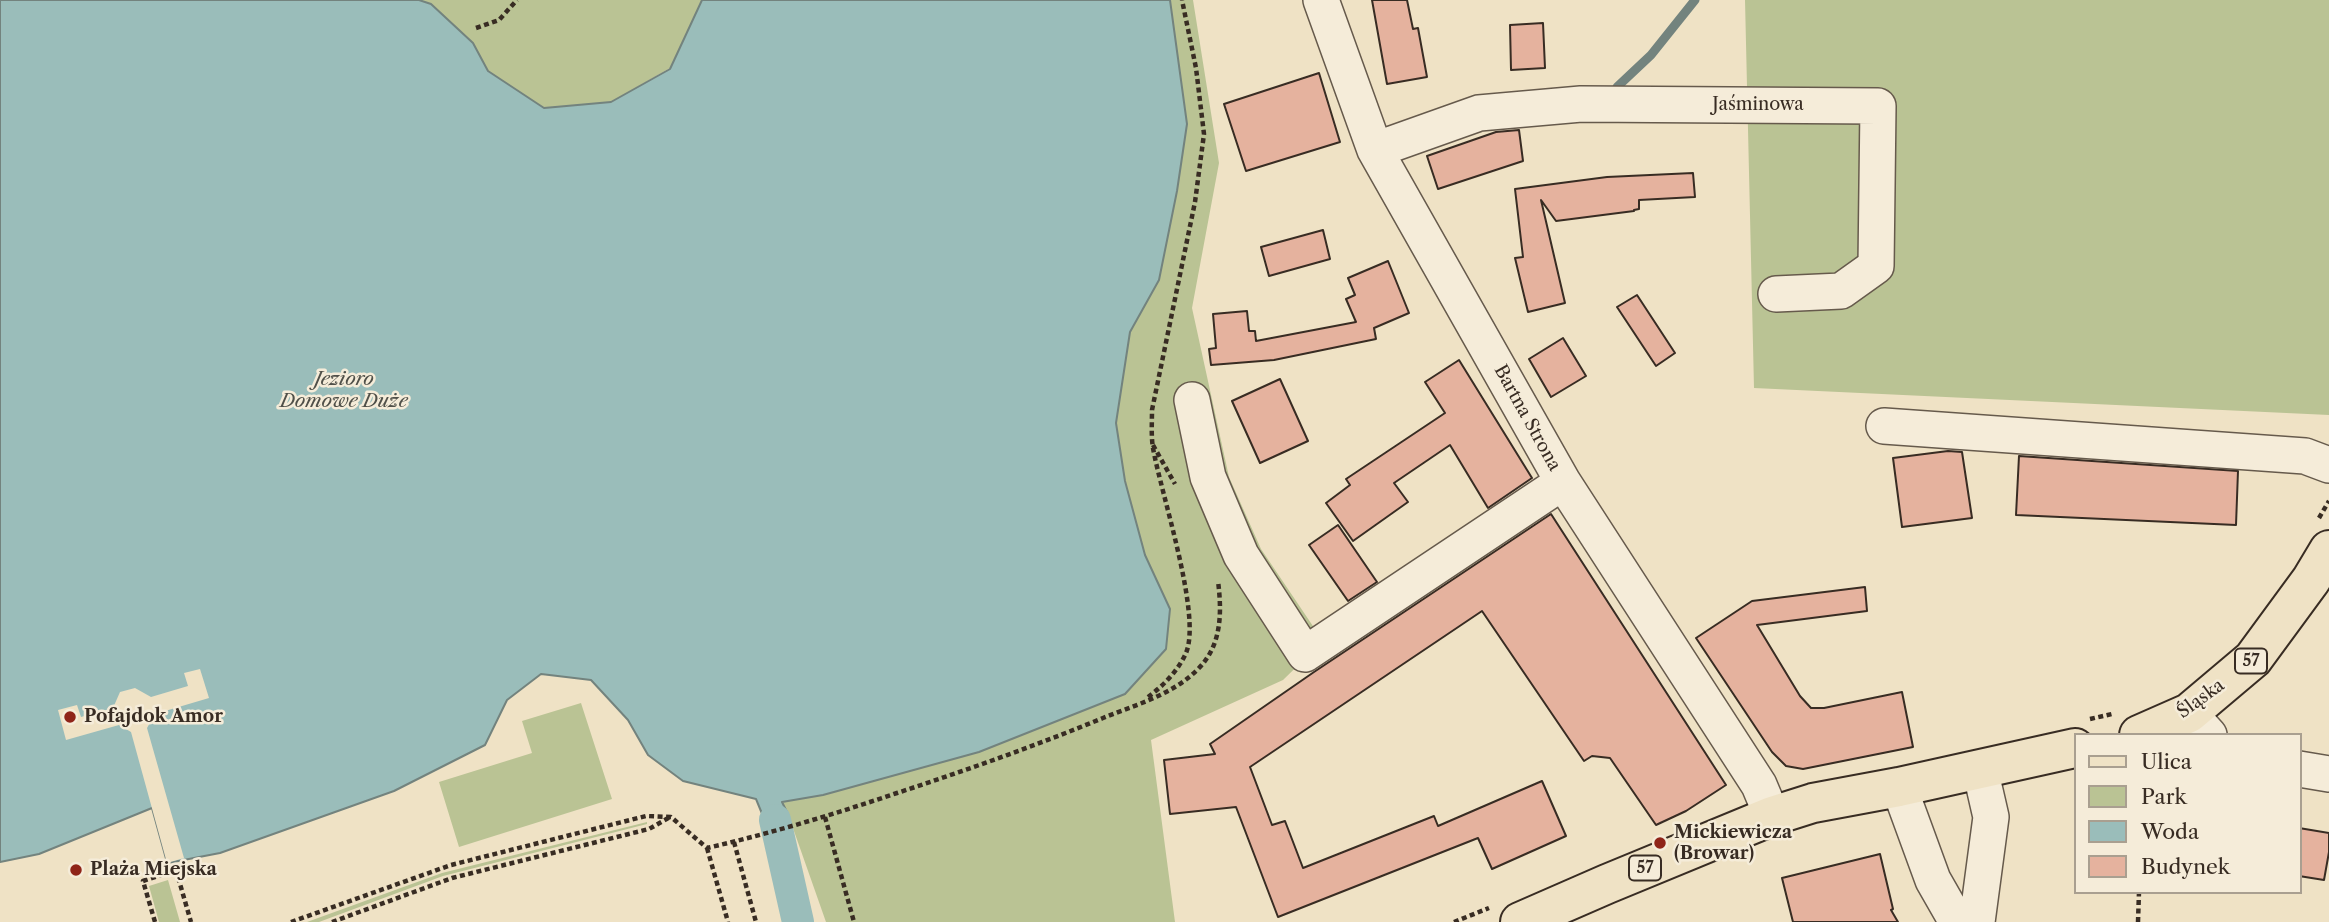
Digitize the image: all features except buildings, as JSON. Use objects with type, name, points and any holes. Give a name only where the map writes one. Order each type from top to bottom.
[{"type":"main road","name":"Śląska","points":[[2129,723],[2199,724],[2253,659],[2311,580],[2323,537]]},
{"type":"main road","name":"57","points":[[1520,922],[1772,816],[1813,803],[1980,769],[2074,736]]},
{"type":"street","name":"Bartna Strona","points":[[1321,0],[1375,150],[1563,482],[1759,785],[1772,816]]},
{"type":"street","name":"Jaśminowa","points":[[1375,150],[1479,113],[1581,104],[1878,106],[1876,266],[1841,291],[1776,294]]},
{"type":"street","points":[[1192,400],[1208,477],[1241,555],[1305,654],[1563,482]]},
{"type":"street","points":[[1884,426],[2305,456],[2329,465]]},
{"type":"street","points":[[1977,922],[1991,817],[1980,769]]},
{"type":"street","points":[[2301,769],[2329,774]]},
{"type":"street","points":[[1899,787],[1934,880],[1957,922]]},
{"type":"path","points":[[477,28],[499,19],[517,0]]},
{"type":"path","points":[[1143,701],[1166,684],[1187,652],[1190,620],[1182,570],[1153,445],[1152,410],[1195,202],[1204,134],[1196,68],[1182,0]]},
{"type":"path","points":[[1153,445],[1179,491]]},
{"type":"path","points":[[2323,537],[2329,501]]},
{"type":"path","points":[[707,848],[825,817],[1051,740],[1171,690],[1198,669],[1216,643],[1221,607],[1217,569]]},
{"type":"path","points":[[2086,733],[2129,723]]},
{"type":"path","points":[[291,922],[451,865],[646,816],[671,817],[707,848],[728,922]]},
{"type":"path","points":[[332,922],[434,884],[649,829],[671,817]]},
{"type":"path","points":[[825,817],[855,922]]},
{"type":"path","points":[[737,841],[756,922]]},
{"type":"path","points":[[155,922],[143,881],[176,870],[191,922]]},
{"type":"path","points":[[2138,922],[2139,894]]},
{"type":"green space","points":[[419,0],[702,0],[670,68],[611,102],[544,108],[488,71],[473,43],[431,4]]},
{"type":"green space","points":[[1170,0],[1193,0],[1219,163],[1192,308],[1229,477],[1261,549],[1323,641],[1283,680],[1151,740],[1175,922],[826,922],[782,802],[823,795],[979,752],[1125,694],[1170,609],[1145,555],[1125,481],[1116,424],[1130,332],[1159,280]]},
{"type":"green space","points":[[1745,0],[2329,0],[2329,415],[1754,388]]},
{"type":"green space","points":[[581,703],[612,799],[459,847],[439,782],[532,753],[522,721]]},
{"type":"green space","points":[[647,822],[443,876],[319,922],[307,922],[442,873]]},
{"type":"green space","points":[[168,880],[180,922],[159,922],[149,886]]},
{"type":"water","name":"Jezioro Domowe Duże","points":[[0,0],[419,0],[431,4],[473,43],[488,71],[544,108],[611,102],[670,69],[702,0],[1170,0],[1187,124],[1159,280],[1130,332],[1116,423],[1125,481],[1145,555],[1170,609],[1166,649],[1125,694],[979,752],[823,795],[782,802],[788,814],[775,820],[765,821],[756,799],[683,781],[648,755],[628,720],[591,680],[541,674],[507,700],[485,745],[394,791],[220,853],[168,863],[168,866],[152,808],[39,854],[0,862]]},
{"type":"pier","points":[[200,669],[209,698],[155,714],[147,728],[184,858],[167,863],[131,732],[119,725],[66,740],[58,710],[77,705],[81,717],[113,708],[120,692],[135,688],[151,697],[188,686],[184,673]]},
{"type":"waterway","points":[[1617,87],[1651,55],[1695,0]]},
{"type":"waterway","points":[[775,820],[798,922]]},
{"type":"place","name":"Pofajdok Amor","points":[[70,717]]},
{"type":"place","name":"Mickiewicza (Browar)","points":[[1660,843]]},
{"type":"place","name":"Plaża Miejska","points":[[76,870]]}]
